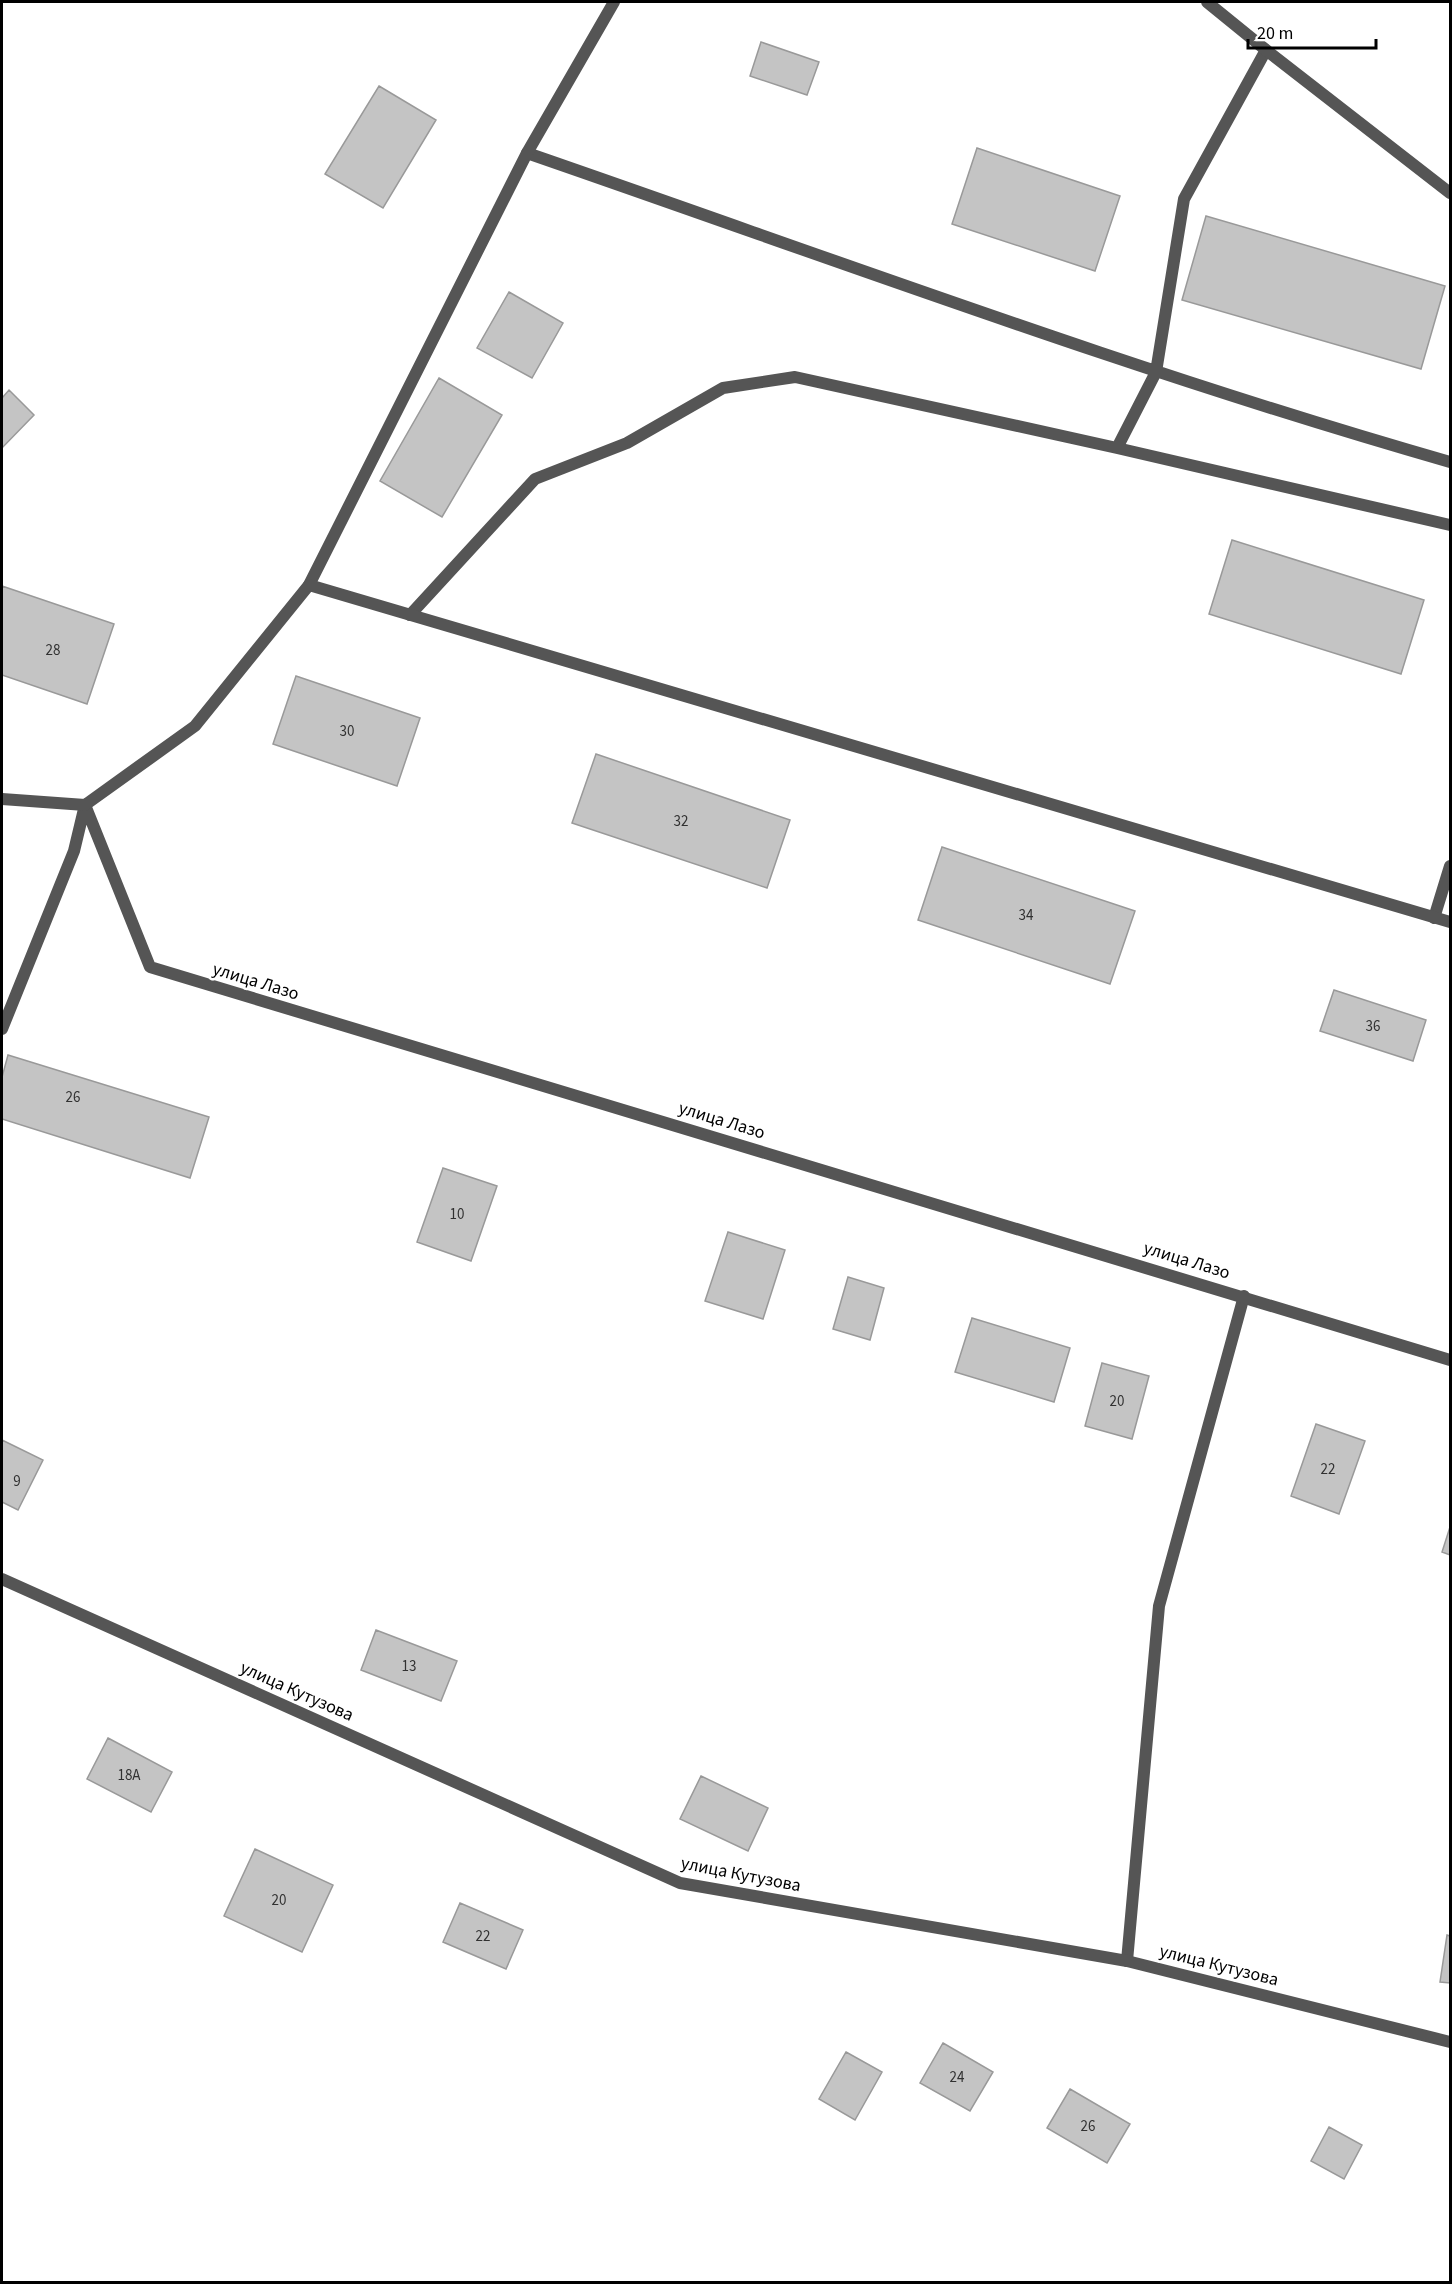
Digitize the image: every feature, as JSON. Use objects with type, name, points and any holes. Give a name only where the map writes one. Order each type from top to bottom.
[{"type":"street","points":[[2,1029],[74,851],[85,806],[195,726],[309,585],[527,153],[614,2]]},
{"type":"street","points":[[1207,2],[1450,193]]},
{"type":"street","points":[[1117,448],[1156,372],[1184,199],[1266,50]]},
{"type":"street","points":[[527,153],[892,282],[1156,372],[1450,462]]},
{"type":"street","points":[[410,615],[535,479],[627,443],[723,388],[795,377],[1450,525]]},
{"type":"street","points":[[309,585],[1450,922]]},
{"type":"street","points":[[2,799],[85,806]]},
{"type":"street","name":"улица Лазо","points":[[85,806],[150,968],[1244,1296],[1450,1360]]},
{"type":"street","points":[[1434,918],[1450,866]]},
{"type":"street","points":[[1127,1961],[1159,1606],[1244,1296]]},
{"type":"street","name":"улица Кутузова","points":[[2,1579],[680,1883],[1127,1961],[1450,2042]]},
{"type":"building","points":[[761,42],[819,62],[807,95],[750,76]]},
{"type":"building","points":[[379,86],[436,120],[383,208],[325,174]]},
{"type":"building","points":[[977,148],[1120,196],[1095,271],[952,224]]},
{"type":"building","points":[[1206,216],[1445,286],[1421,369],[1182,300]]},
{"type":"building","points":[[509,292],[563,323],[532,378],[477,348]]},
{"type":"building","points":[[439,378],[502,415],[442,517],[380,481]]},
{"type":"building","points":[[9,390],[34,415],[2,448],[2,398]]},
{"type":"building","points":[[1232,540],[1424,600],[1401,674],[1209,614]]},
{"type":"building","points":[[2,586],[114,624],[87,704],[2,675]]},
{"type":"building","points":[[296,676],[420,718],[397,786],[273,744]]},
{"type":"building","points":[[596,754],[790,820],[767,888],[572,823]]},
{"type":"building","points":[[942,847],[1135,911],[1110,984],[918,920]]},
{"type":"building","points":[[1334,990],[1426,1020],[1413,1061],[1320,1031]]},
{"type":"building","points":[[8,1055],[209,1117],[190,1178],[2,1119],[2,1077]]},
{"type":"building","points":[[443,1168],[497,1186],[471,1261],[417,1242]]},
{"type":"building","points":[[728,1232],[785,1250],[763,1319],[705,1301]]},
{"type":"building","points":[[848,1277],[884,1288],[870,1340],[833,1329]]},
{"type":"building","points":[[972,1318],[1070,1348],[1054,1402],[955,1372]]},
{"type":"building","points":[[1102,1363],[1149,1376],[1132,1439],[1085,1426]]},
{"type":"building","points":[[1316,1424],[1365,1441],[1339,1514],[1291,1496]]},
{"type":"building","points":[[2,1440],[43,1460],[18,1510],[2,1502]]},
{"type":"building","points":[[1450,1527],[1450,1555],[1442,1552]]},
{"type":"building","points":[[376,1630],[457,1661],[441,1701],[361,1670]]},
{"type":"building","points":[[108,1738],[172,1772],[151,1812],[87,1779]]},
{"type":"building","points":[[701,1776],[768,1808],[748,1851],[680,1819]]},
{"type":"building","points":[[255,1849],[333,1885],[302,1952],[224,1916]]},
{"type":"building","points":[[460,1903],[523,1930],[506,1969],[443,1942]]},
{"type":"building","points":[[1447,1935],[1450,1936],[1450,1983],[1440,1982]]},
{"type":"building","points":[[943,2043],[993,2072],[970,2111],[920,2083]]},
{"type":"building","points":[[846,2052],[882,2072],[855,2120],[819,2099]]},
{"type":"building","points":[[1070,2089],[1130,2124],[1107,2163],[1047,2128]]},
{"type":"building","points":[[1329,2127],[1362,2145],[1344,2179],[1311,2161]]}]
